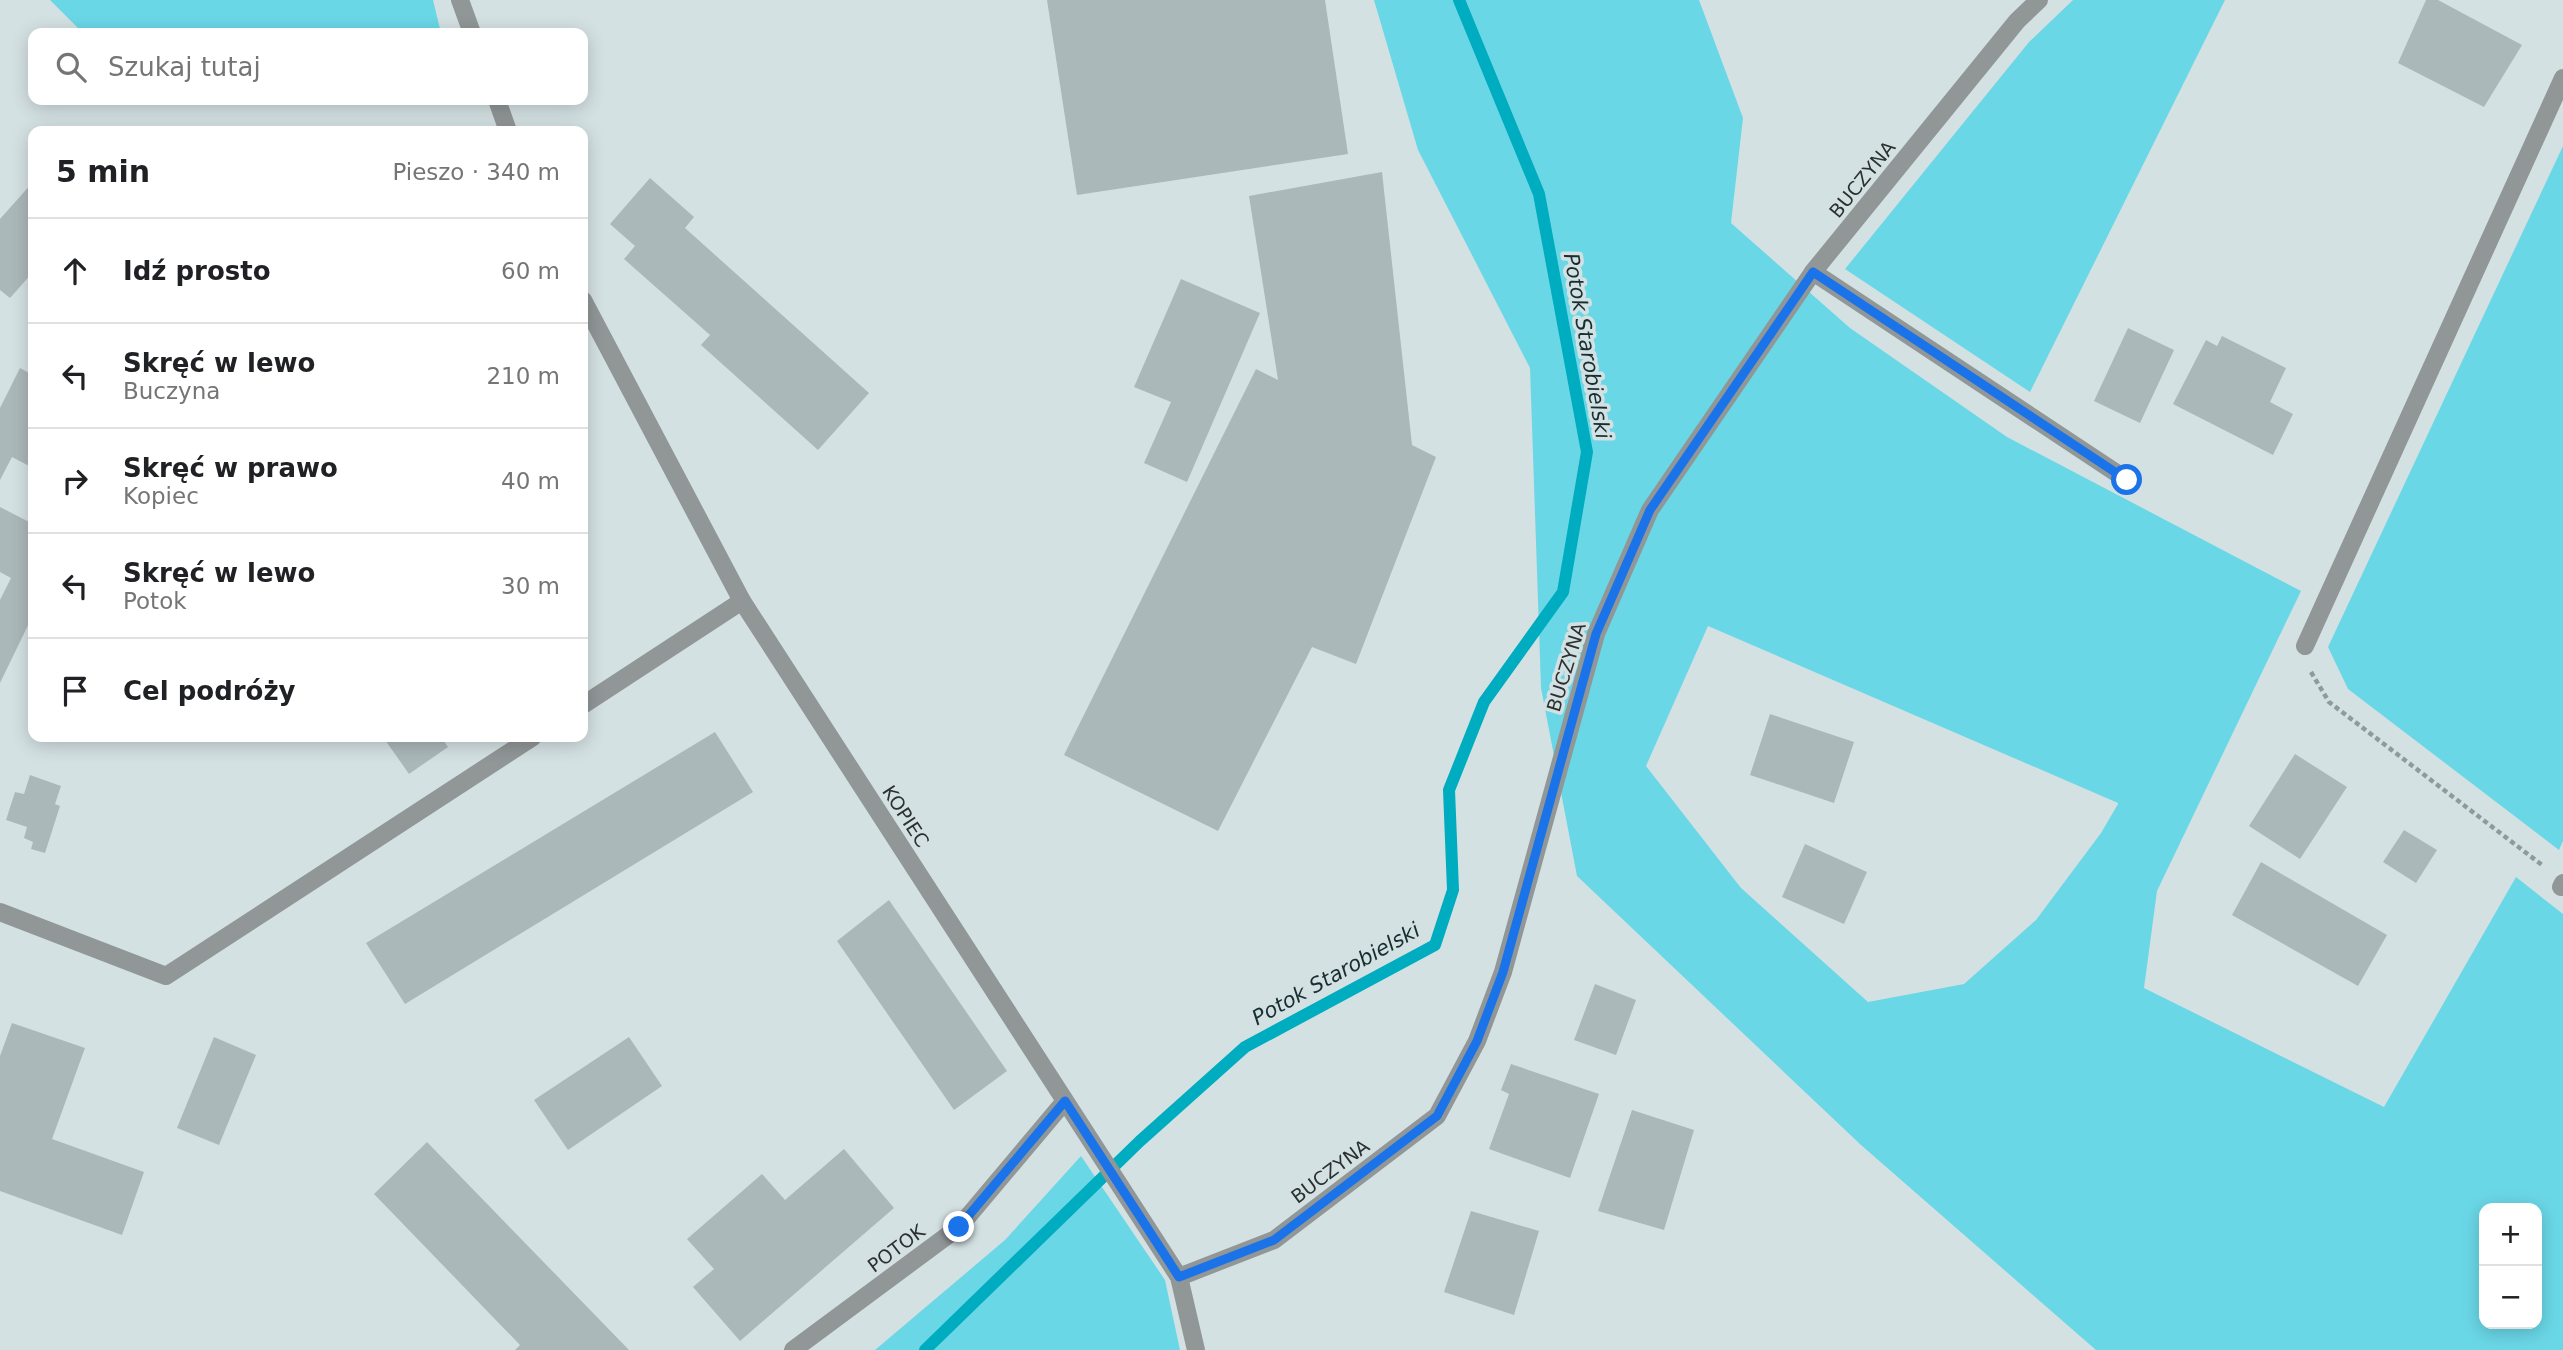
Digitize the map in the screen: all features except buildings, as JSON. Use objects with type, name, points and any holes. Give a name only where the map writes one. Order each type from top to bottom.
[{"type":"street","points":[[460,0],[470,28]]},
{"type":"street","name":"BUCZYNA","points":[[1179,1277],[1274,1240],[1437,1116],[1477,1041],[1503,972],[1596,634],[1650,510],[1813,272],[2017,21],[2039,0]]},
{"type":"street","points":[[2305,646],[2563,78]]},
{"type":"street","points":[[499,105],[506,126]]},
{"type":"street","points":[[1813,272],[2127,480]]},
{"type":"street","name":"KOPIEC","points":[[588,309],[742,601],[1179,1277],[1196,1350]]},
{"type":"street","points":[[588,702],[742,601]]},
{"type":"street","points":[[0,912],[166,976],[525,742]]},
{"type":"street","name":"POTOK","points":[[793,1350],[959,1227],[1065,1101]]},
{"type":"path","points":[[2305,646],[2306,663],[2329,702],[2544,866]]},
{"type":"shaded area","points":[[50,0],[433,0],[440,28],[78,28]]},
{"type":"shaded area","points":[[1374,0],[1699,0],[1743,118],[1731,223],[1850,328],[2007,437],[2301,591],[2157,891],[2144,988],[2384,1107],[2516,877],[2563,914],[2563,1350],[2096,1350],[1861,1145],[1577,876],[1541,688],[1530,368],[1418,150]],"holes":[[[1708,626],[2118,803],[2101,833],[2036,920],[1964,984],[1868,1002],[1741,888],[1646,766]]]},
{"type":"shaded area","points":[[2073,0],[2225,0],[2030,392],[1845,269],[2029,42]]},
{"type":"shaded area","points":[[2563,146],[2563,841],[2559,850],[2348,689],[2328,647]]},
{"type":"shaded area","points":[[1081,1156],[1165,1280],[1180,1350],[875,1350],[1005,1240]]},
{"type":"waterway","name":"Potok Starobielski","points":[[925,1350],[1140,1141],[1245,1047],[1435,945],[1453,890],[1449,790],[1484,702],[1563,592],[1587,452],[1539,194],[1459,0]]},
{"type":"route","points":[[959,1227],[1065,1101],[1179,1277],[1274,1240],[1437,1116],[1477,1041],[1503,972],[1596,634],[1650,510],[1813,272],[2127,480]]}]
